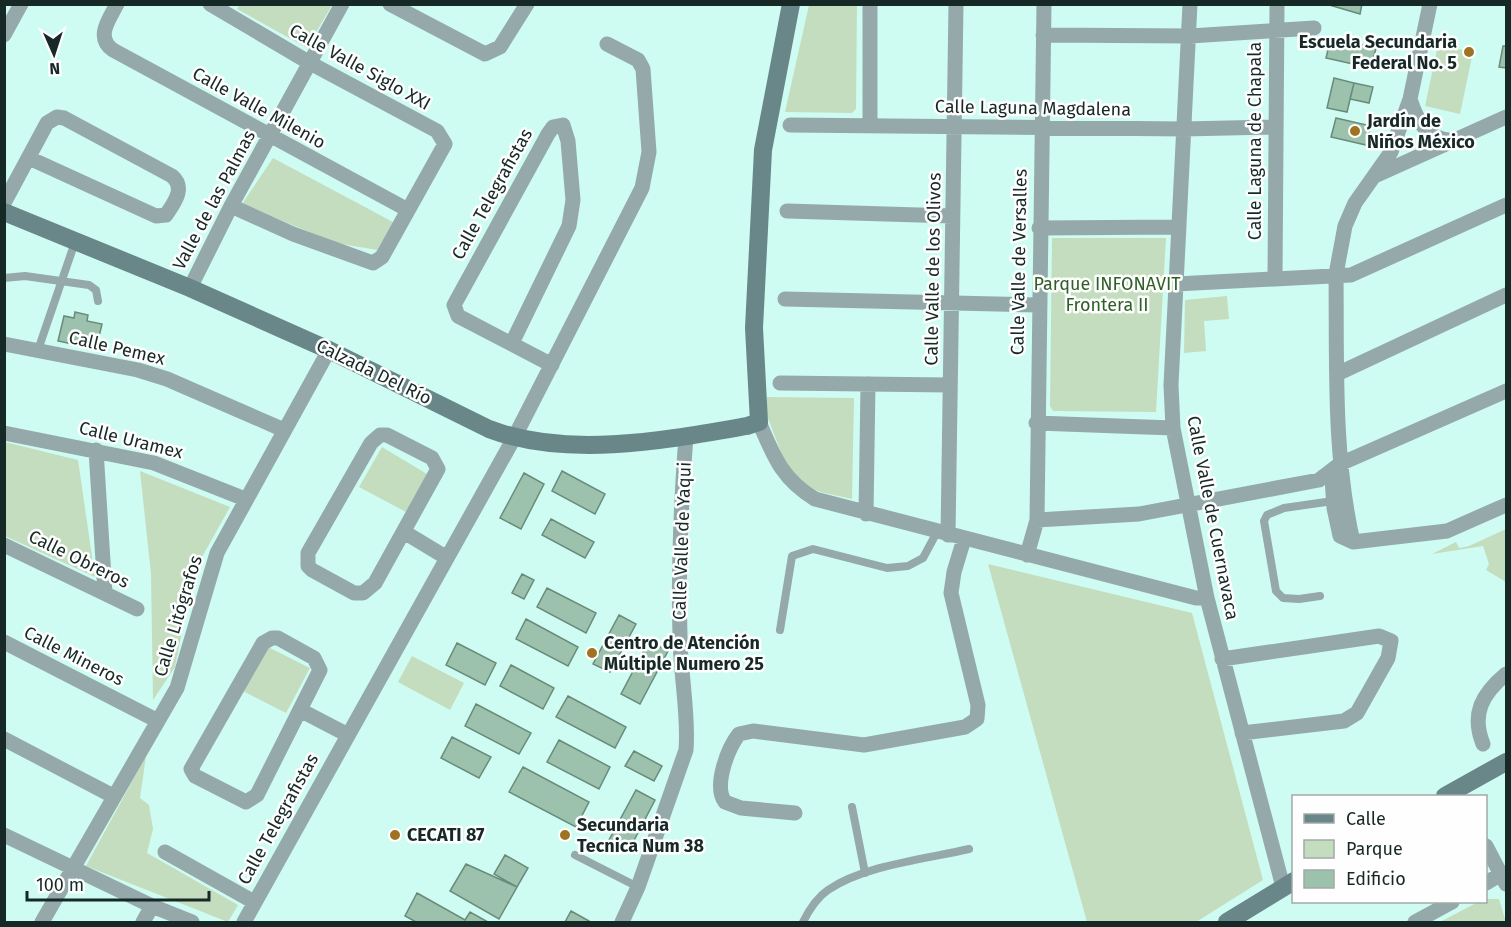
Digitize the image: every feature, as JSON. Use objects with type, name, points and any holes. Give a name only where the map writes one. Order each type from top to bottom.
[{"type":"street","points":[[6,30],[21,4]]},
{"type":"street","name":"Calle Valle Milenio","points":[[117,4],[104,30],[104,42],[113,50],[408,210]]},
{"type":"street","name":"Valle de las Palmas","points":[[190,288],[231,206],[342,4]]},
{"type":"street","points":[[390,4],[478,52],[490,54],[500,47],[527,4]]},
{"type":"street","points":[[791,4],[763,150],[754,328],[759,423],[780,468],[799,489],[825,503],[1196,598],[1207,597]]},
{"type":"street","points":[[870,4],[870,126]]},
{"type":"street","name":"Calle Valle de los Olivos","points":[[942,534],[950,385],[956,4]]},
{"type":"street","name":"Calle Valle de Versalles","points":[[1028,555],[1037,520],[1036,423],[1044,4]]},
{"type":"street","name":"Calle Valle de Cuernavaca","points":[[1190,4],[1171,384],[1173,428],[1207,597],[1222,659],[1288,884]]},
{"type":"street","name":"Calle Laguna de Chapala","points":[[1275,277],[1275,31],[1277,4]]},
{"type":"street","points":[[1430,4],[1410,99],[1391,152],[1377,176],[1355,203],[1345,226],[1336,274],[1338,447],[1336,467],[1340,536],[1353,542],[1447,531],[1506,505]]},
{"type":"street","name":"Calle Valle Siglo XXI","points":[[219,7],[310,63],[437,131],[444,139],[441,154],[408,210]]},
{"type":"street","points":[[1043,35],[1190,36],[1314,28]]},
{"type":"street","name":"Calle Telegrafistas","points":[[244,922],[514,438],[646,177],[649,152],[643,69],[638,60],[607,44]]},
{"type":"street","points":[[1410,99],[1419,123],[1428,132],[1441,140],[1455,140]]},
{"type":"street","points":[[4,203],[47,123],[57,117],[64,118],[172,176],[178,184],[179,192],[166,215],[156,216],[29,158]]},
{"type":"street","points":[[1377,176],[1506,117]]},
{"type":"street","name":"Calle Telegrafistas","points":[[512,343],[569,226],[573,200],[568,141],[562,125],[553,128],[548,134],[454,305],[458,316],[552,365]]},
{"type":"street","name":"Calle Laguna Magdalena","points":[[790,125],[1184,129],[1275,127]]},
{"type":"street","points":[[1176,284],[1275,277],[1351,275],[1506,205]]},
{"type":"street","points":[[231,206],[373,263],[382,257],[408,210]]},
{"type":"street","points":[[787,211],[952,216]]},
{"type":"street","name":"Calzada Del Río","points":[[4,212],[190,288],[329,350],[489,429],[514,438],[601,443],[642,442],[759,423]]},
{"type":"street","points":[[1039,228],[1179,227]]},
{"type":"street","points":[[1337,374],[1506,296]]},
{"type":"street","points":[[785,299],[1038,305]]},
{"type":"street","name":"Calle Pemex","points":[[4,344],[138,370],[167,379],[284,430]]},
{"type":"street","name":"Calle Litógrafos","points":[[42,922],[158,721],[184,671],[200,604],[217,553],[329,350]]},
{"type":"street","points":[[780,383],[950,385]]},
{"type":"street","points":[[866,514],[868,384]]},
{"type":"street","points":[[1037,520],[1108,518],[1319,480],[1336,467],[1506,391]]},
{"type":"street","points":[[1036,423],[1173,428]]},
{"type":"street","name":"Calle Uramex","points":[[4,432],[96,450],[180,471],[245,499]]},
{"type":"street","points":[[380,435],[387,435],[432,458],[438,469],[404,532],[375,583],[363,593],[354,593],[308,566],[308,553],[371,443],[380,435]]},
{"type":"street","name":"Calle Valle de Yaqui","points":[[622,922],[638,887],[686,750],[687,728],[679,595],[686,436]]},
{"type":"street","points":[[96,450],[105,593]]},
{"type":"street","points":[[404,532],[447,558]]},
{"type":"street","points":[[795,813],[741,808],[732,806],[722,798],[724,771],[730,748],[739,734],[753,731],[864,745],[965,727],[977,719],[978,705],[951,593],[954,572],[964,539]]},
{"type":"street","name":"Calle Obreros","points":[[4,545],[137,609]]},
{"type":"street","points":[[1222,659],[1379,636],[1391,641],[1388,658],[1357,713],[1344,720],[1242,733]]},
{"type":"street","name":"Calle Telegrafistas","points":[[272,638],[296,647],[319,664],[319,676],[300,710],[252,800],[240,801],[192,773],[194,760],[262,643],[272,638]]},
{"type":"street","name":"Calle Mineros","points":[[4,642],[158,721]]},
{"type":"street","points":[[1483,744],[1476,723],[1479,708],[1487,692],[1506,674]]},
{"type":"street","points":[[300,710],[348,735]]},
{"type":"street","points":[[4,739],[113,796]]},
{"type":"street","points":[[1454,794],[1506,762]]},
{"type":"street","points":[[4,836],[152,906],[192,922]]},
{"type":"street","points":[[1487,849],[1504,879],[1487,883]]},
{"type":"street","points":[[165,852],[254,902]]},
{"type":"street","points":[[1227,922],[1288,884]]},
{"type":"street","points":[[1415,922],[1450,903]]},
{"type":"street","points":[[143,922],[152,906]]},
{"type":"lane","points":[[38,350],[75,242]]},
{"type":"lane","points":[[4,278],[25,276],[89,285],[96,290],[98,301]]},
{"type":"lane","points":[[1320,596],[1299,599],[1283,598],[1276,591],[1264,521],[1267,515],[1284,508],[1337,505]]},
{"type":"lane","points":[[780,630],[792,556],[813,549],[887,568],[909,566],[923,558],[942,534]]},
{"type":"lane","points":[[852,807],[865,873]]},
{"type":"lane","points":[[803,922],[810,909],[827,891],[865,873],[969,849]]},
{"type":"lane","points":[[574,855],[638,887]]},
{"type":"green space","points":[[239,4],[332,5],[307,48],[237,9]]},
{"type":"green space","points":[[809,5],[857,5],[856,109],[852,113],[785,112]]},
{"type":"green space","points":[[1438,45],[1473,52],[1460,114],[1425,106]]},
{"type":"green space","points":[[273,158],[393,222],[377,250],[336,243],[242,204]]},
{"type":"green space","name":"Parque INFONAVIT Frontera II","points":[[1052,238],[1166,238],[1156,412],[1053,411],[1050,406]]},
{"type":"green space","points":[[1227,296],[1229,319],[1204,321],[1206,351],[1184,353],[1185,300]]},
{"type":"green space","points":[[767,397],[854,398],[852,499],[820,492],[797,480],[784,460],[767,416]]},
{"type":"green space","points":[[5,442],[78,460],[95,577],[5,536]]},
{"type":"green space","points":[[382,447],[427,474],[406,512],[359,487]]},
{"type":"green space","points":[[140,471],[230,507],[202,557],[189,596],[175,667],[153,700],[151,574]]},
{"type":"green space","points":[[1506,529],[1506,582],[1486,570],[1489,564],[1483,546],[1432,554],[1456,542],[1459,548],[1469,546]]},
{"type":"green space","points":[[988,564],[1192,613],[1263,880],[1196,922],[1087,922]]},
{"type":"green space","points":[[266,646],[310,668],[286,713],[243,691]]},
{"type":"green space","points":[[412,656],[464,683],[450,710],[398,682]]},
{"type":"green space","points":[[146,756],[140,798],[149,805],[153,829],[147,853],[238,905],[228,922],[86,866]]},
{"type":"green space","points":[[1487,899],[1499,899],[1506,922],[1440,922],[1476,903],[1487,903]]},
{"type":"building","points":[[1326,4],[1362,4],[1360,14]]},
{"type":"building","name":"Jardín de Niños México","points":[[1331,38],[1376,48],[1371,68],[1326,58]]},
{"type":"building","points":[[1503,46],[1506,46],[1506,68],[1499,67]]},
{"type":"building","name":"Jardín de Niños México","points":[[1334,78],[1354,83],[1347,112],[1327,108]]},
{"type":"building","name":"Jardín de Niños México","points":[[1354,83],[1373,87],[1369,103],[1350,99]]},
{"type":"building","name":"Jardín de Niños México","points":[[1336,118],[1371,126],[1366,145],[1331,137]]},
{"type":"building","points":[[75,312],[88,315],[87,321],[102,324],[96,349],[58,341],[64,316],[74,318]]},
{"type":"building","points":[[562,471],[605,494],[595,514],[552,491]]},
{"type":"building","points":[[524,473],[544,484],[521,529],[500,518]]},
{"type":"building","points":[[551,519],[594,542],[585,558],[542,535]]},
{"type":"building","points":[[522,574],[534,580],[524,599],[512,593]]},
{"type":"building","points":[[547,588],[596,613],[586,633],[537,607]]},
{"type":"building","points":[[619,615],[636,624],[610,672],[593,664]]},
{"type":"building","points":[[526,619],[578,647],[568,666],[516,639]]},
{"type":"building","points":[[649,641],[668,651],[640,704],[621,694]]},
{"type":"building","points":[[457,643],[496,663],[485,685],[446,665]]},
{"type":"building","points":[[511,665],[554,688],[543,709],[500,686]]},
{"type":"building","points":[[568,696],[626,727],[615,748],[556,717]]},
{"type":"building","points":[[476,704],[531,733],[519,754],[465,726]]},
{"type":"building","points":[[452,737],[491,757],[479,778],[441,758]]},
{"type":"building","points":[[559,740],[610,767],[599,789],[547,762]]},
{"type":"building","points":[[634,751],[662,766],[654,781],[625,766]]},
{"type":"building","points":[[523,767],[589,802],[576,827],[509,792]]},
{"type":"building","points":[[636,790],[655,800],[629,850],[609,840]]},
{"type":"building","name":"CECATI 87","points":[[505,855],[528,868],[517,887],[494,874]]},
{"type":"building","points":[[466,864],[517,887],[499,919],[450,891]]},
{"type":"building","points":[[417,893],[465,920],[470,912],[488,922],[416,922],[405,916]]},
{"type":"building","points":[[571,911],[589,921],[565,922]]},
{"type":"place","name":"Escuela Secundaria Federal No. 5","points":[[1469,52]]},
{"type":"place","name":"Jardín de Niños México","points":[[1355,131]]},
{"type":"place","name":"Centro de Atención Múltiple Numero 25","points":[[592,653]]},
{"type":"place","name":"CECATI 87","points":[[395,835]]},
{"type":"place","name":"Secundaria Tecnica Num 38","points":[[565,835]]}]
